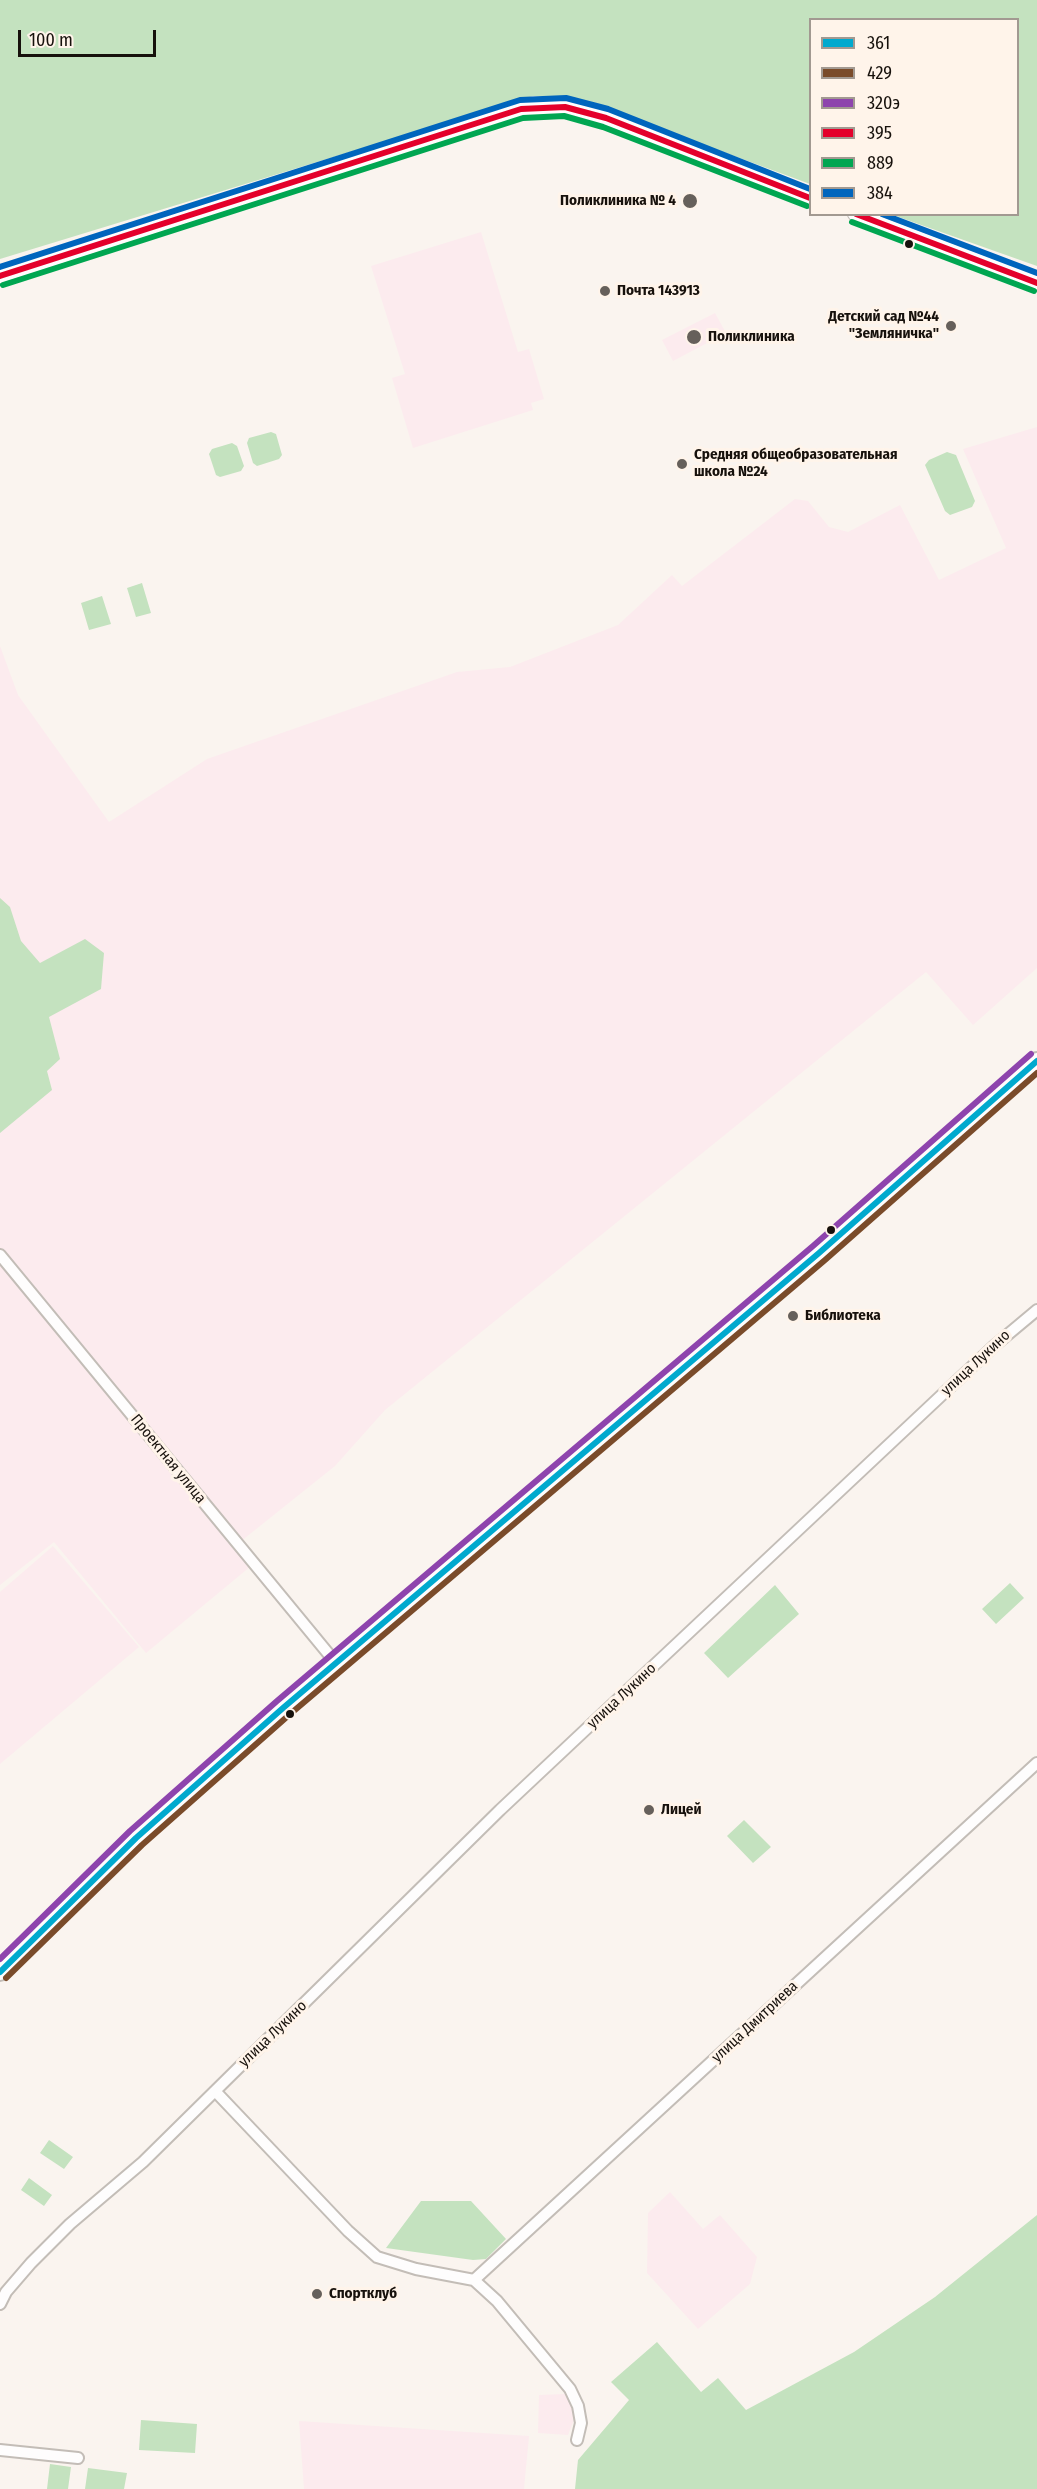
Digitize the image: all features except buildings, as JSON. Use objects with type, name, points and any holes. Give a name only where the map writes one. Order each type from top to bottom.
[{"type":"main road","points":[[0,276],[521,109],[565,107],[606,118],[809,198]]},
{"type":"main road","points":[[860,216],[1037,283]]},
{"type":"main road","points":[[0,1972],[136,1839],[336,1663],[810,1261],[1037,1061]]},
{"type":"street","name":"Проектная улица","points":[[0,1255],[336,1663]]},
{"type":"street","name":"улица Лукино","points":[[0,2304],[6,2292],[87,2207],[143,2162],[189,2114],[500,1810],[994,1346],[1037,1310]]},
{"type":"street","name":"улица Дмитриева","points":[[474,2280],[1037,1763]]},
{"type":"street","points":[[215,2091],[348,2231],[377,2257],[416,2269],[474,2280],[497,2301],[570,2389],[578,2406],[580,2423],[577,2440]]},
{"type":"street","points":[[0,2450],[78,2458]]},
{"type":"shaded area","points":[[481,232],[518,352],[529,349],[544,399],[531,403],[533,410],[413,448],[392,378],[405,374],[371,266]]},
{"type":"shaded area","name":"Поликлиника","points":[[715,313],[726,333],[673,361],[662,340]]},
{"type":"shaded area","points":[[1037,427],[1037,968],[973,1025],[926,972],[385,1410],[335,1466],[235,1546],[251,1566],[146,1653],[54,1542],[0,1585],[0,646],[18,695],[109,822],[207,759],[457,672],[510,667],[618,625],[672,575],[682,586],[795,499],[808,501],[829,527],[848,532],[900,505],[939,580],[1006,548],[963,449]]},
{"type":"shaded area","points":[[53,1546],[139,1647],[0,1764],[0,1592]]},
{"type":"shaded area","points":[[670,2192],[703,2229],[720,2215],[757,2257],[750,2284],[698,2329],[647,2273],[648,2213]]},
{"type":"shaded area","points":[[566,2394],[575,2417],[568,2435],[538,2433],[539,2395]]},
{"type":"shaded area","points":[[299,2421],[529,2436],[524,2489],[304,2489]]},
{"type":"green space","points":[[0,0],[1037,0],[1037,266],[896,216],[1019,216],[1019,18],[809,18],[809,184],[577,98],[533,96],[0,259]]},
{"type":"green space","points":[[271,432],[276,434],[282,455],[279,459],[257,466],[253,463],[247,443],[249,438]]},
{"type":"green space","points":[[232,443],[237,446],[244,466],[241,471],[220,477],[216,475],[209,454],[212,449]]},
{"type":"green space","points":[[947,452],[956,455],[975,501],[972,507],[950,515],[945,511],[925,465],[929,460]]},
{"type":"green space","points":[[142,583],[151,613],[136,617],[127,588]]},
{"type":"green space","points":[[102,596],[111,624],[89,630],[81,603]]},
{"type":"green space","points":[[0,898],[10,907],[21,941],[40,963],[85,939],[104,953],[101,989],[49,1017],[60,1059],[47,1071],[52,1090],[0,1133]]},
{"type":"green space","points":[[1010,1583],[1024,1598],[996,1624],[982,1609]]},
{"type":"green space","points":[[775,1585],[799,1614],[728,1678],[704,1653]]},
{"type":"green space","points":[[744,1820],[771,1847],[753,1863],[727,1836]]},
{"type":"green space","points":[[49,2140],[73,2157],[64,2169],[40,2153]]},
{"type":"green space","points":[[29,2178],[52,2195],[44,2206],[21,2190]]},
{"type":"green space","points":[[421,2201],[471,2201],[506,2239],[486,2259],[473,2260],[386,2248]]},
{"type":"green space","points":[[1037,2215],[1037,2489],[575,2489],[578,2460],[629,2400],[611,2382],[657,2342],[701,2392],[718,2378],[746,2410],[854,2352],[935,2297]]},
{"type":"green space","points":[[141,2420],[197,2424],[195,2453],[139,2450]]},
{"type":"green space","points":[[50,2464],[71,2467],[68,2489],[47,2489]]},
{"type":"green space","points":[[88,2468],[127,2473],[124,2489],[85,2489]]},
{"type":"transit line","name":"384","points":[[0,267],[520,100],[566,98],[608,109],[809,189]]},
{"type":"transit line","name":"395","points":[[0,276],[521,109],[565,107],[606,118],[809,198]]},
{"type":"transit line","name":"889","points":[[3,285],[523,118],[564,116],[603,127],[807,206]]},
{"type":"transit line","name":"395","points":[[861,216],[1037,283]]},
{"type":"transit line","name":"384","points":[[887,216],[1037,273]]},
{"type":"transit line","name":"889","points":[[852,222],[1034,291]]},
{"type":"transit line","name":"320э","points":[[0,1959],[130,1831],[277,1701],[813,1246],[1031,1054]]},
{"type":"transit line","name":"361","points":[[0,1972],[136,1838],[283,1708],[819,1253],[1037,1061]]},
{"type":"transit line","name":"429","points":[[6,1978],[142,1845],[289,1715],[825,1260],[1037,1073]]},
{"type":"place","name":"Поликлиника № 4","points":[[690,201]]},
{"type":"place","name":"Почта 143913","points":[[605,291]]},
{"type":"place","name":"Детский сад №44 \"Земляничка\"","points":[[951,326]]},
{"type":"place","name":"Поликлиника","points":[[694,337]]},
{"type":"place","name":"Средняя общеобразовательная школа №24","points":[[682,464]]},
{"type":"place","name":"Библиотека","points":[[793,1316]]},
{"type":"place","name":"Лицей","points":[[649,1810]]},
{"type":"place","name":"Спортклуб","points":[[317,2294]]}]
